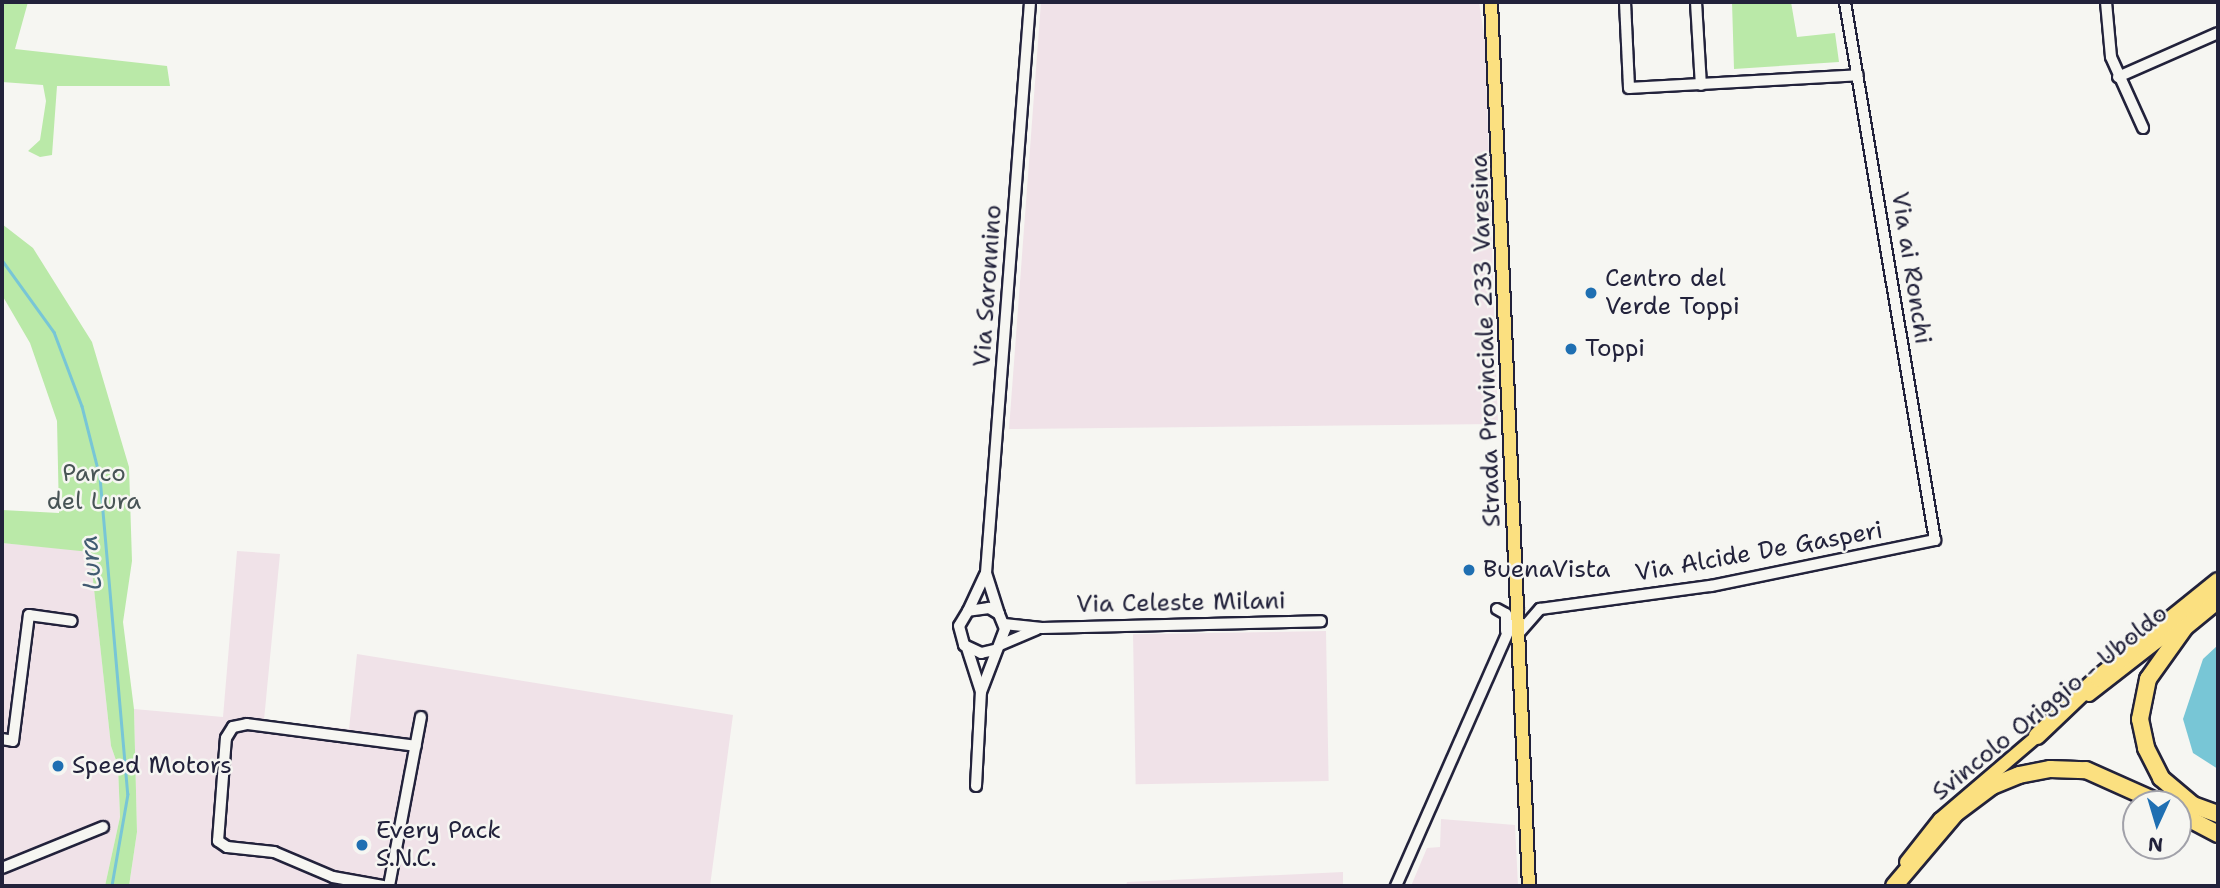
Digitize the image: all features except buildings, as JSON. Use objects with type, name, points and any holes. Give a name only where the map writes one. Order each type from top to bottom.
[{"type":"highway","points":[[2037,736],[2098,678],[2218,581]]},
{"type":"highway","points":[[2218,600],[2185,627],[2148,679],[2140,719],[2146,748],[2161,778],[2187,801],[2218,814]]},
{"type":"highway","points":[[1893,886],[1956,813],[1992,786],[2019,775],[2050,769],[2086,770],[2131,790]]},
{"type":"highway","points":[[2192,820],[2218,834]]},
{"type":"main road","name":"Strada Provinciale 233 Varesina","points":[[1491,2],[1529,886]]},
{"type":"main road","name":"Svincolo Origgio - Uboldo","points":[[1893,886],[1940,819],[2037,736],[2218,594]]},
{"type":"street","name":"Via Saronnino","points":[[981,692],[967,648],[959,634],[986,573],[1030,2]]},
{"type":"street","points":[[1625,2],[1629,88],[1858,75]]},
{"type":"street","points":[[1696,2],[1701,85]]},
{"type":"street","name":"Via ai Ronchi","points":[[1845,2],[1935,540]]},
{"type":"street","points":[[2106,2],[2118,77],[2143,128]]},
{"type":"street","points":[[2118,77],[2218,33]]},
{"type":"street","name":"Via Alcide De Gasperi","points":[[1519,633],[1540,609],[1711,586],[1935,540]]},
{"type":"street","name":"Via Saronnino","points":[[976,786],[981,692],[997,647],[1002,619],[986,573]]},
{"type":"street","points":[[968,611],[981,607],[1002,619],[1042,628]]},
{"type":"street","points":[[1497,609],[1506,614],[1505,637]]},
{"type":"street","points":[[1396,886],[1518,609]]},
{"type":"street","points":[[2,739],[13,741],[30,615],[72,621]]},
{"type":"street","name":"Via Celeste Milani","points":[[1042,628],[1321,621]]},
{"type":"street","points":[[967,648],[981,653],[1042,628]]},
{"type":"street","points":[[388,886],[421,717]]},
{"type":"street","points":[[383,886],[333,877],[274,852],[227,847],[218,841],[226,738],[233,727],[247,724],[416,746]]},
{"type":"street","points":[[2,868],[103,827]]},
{"type":"shaded area","points":[[1041,2],[1479,2],[1485,42],[1498,424],[1009,429]]},
{"type":"shaded area","points":[[2,543],[90,551],[111,746],[118,766],[120,817],[105,886],[2,886]]},
{"type":"shaded area","points":[[237,551],[280,554],[264,720],[349,729],[357,654],[733,715],[710,886],[129,886],[137,832],[134,709],[223,717]]},
{"type":"shaded area","points":[[1326,631],[1329,781],[1136,784],[1133,634]]},
{"type":"shaded area","points":[[1441,819],[1515,825],[1518,886],[1411,886],[1427,848],[1440,847]]},
{"type":"shaded area","points":[[1343,872],[1343,886],[1126,886],[1127,882]]},
{"type":"green space","points":[[2,2],[28,2],[15,49],[167,66],[170,86],[57,86],[52,155],[40,157],[28,151],[40,140],[46,101],[43,85],[2,82]]},
{"type":"green space","points":[[1732,2],[1791,2],[1797,37],[1835,33],[1839,62],[1734,69]]},
{"type":"green space","name":"Parco del Lura","points":[[2,224],[33,248],[92,342],[129,467],[132,561],[123,622],[134,709],[137,832],[129,886],[105,886],[120,817],[118,766],[111,746],[90,552],[2,543],[2,510],[59,513],[57,421],[30,343],[2,295]]},
{"type":"water","points":[[2218,645],[2218,769],[2193,753],[2183,719],[2203,659]]},
{"type":"waterway","name":"Lura","points":[[2,260],[54,332],[82,406],[100,477],[128,794],[112,886]]},
{"type":"place","name":"Centro del Verde Toppi","points":[[1591,293]]},
{"type":"place","name":"Toppi","points":[[1571,349]]},
{"type":"place","name":"BuenaVista","points":[[1469,570]]},
{"type":"place","name":"Speed Motors","points":[[58,766]]},
{"type":"place","name":"Every Pack S.N.C.","points":[[362,845]]}]
